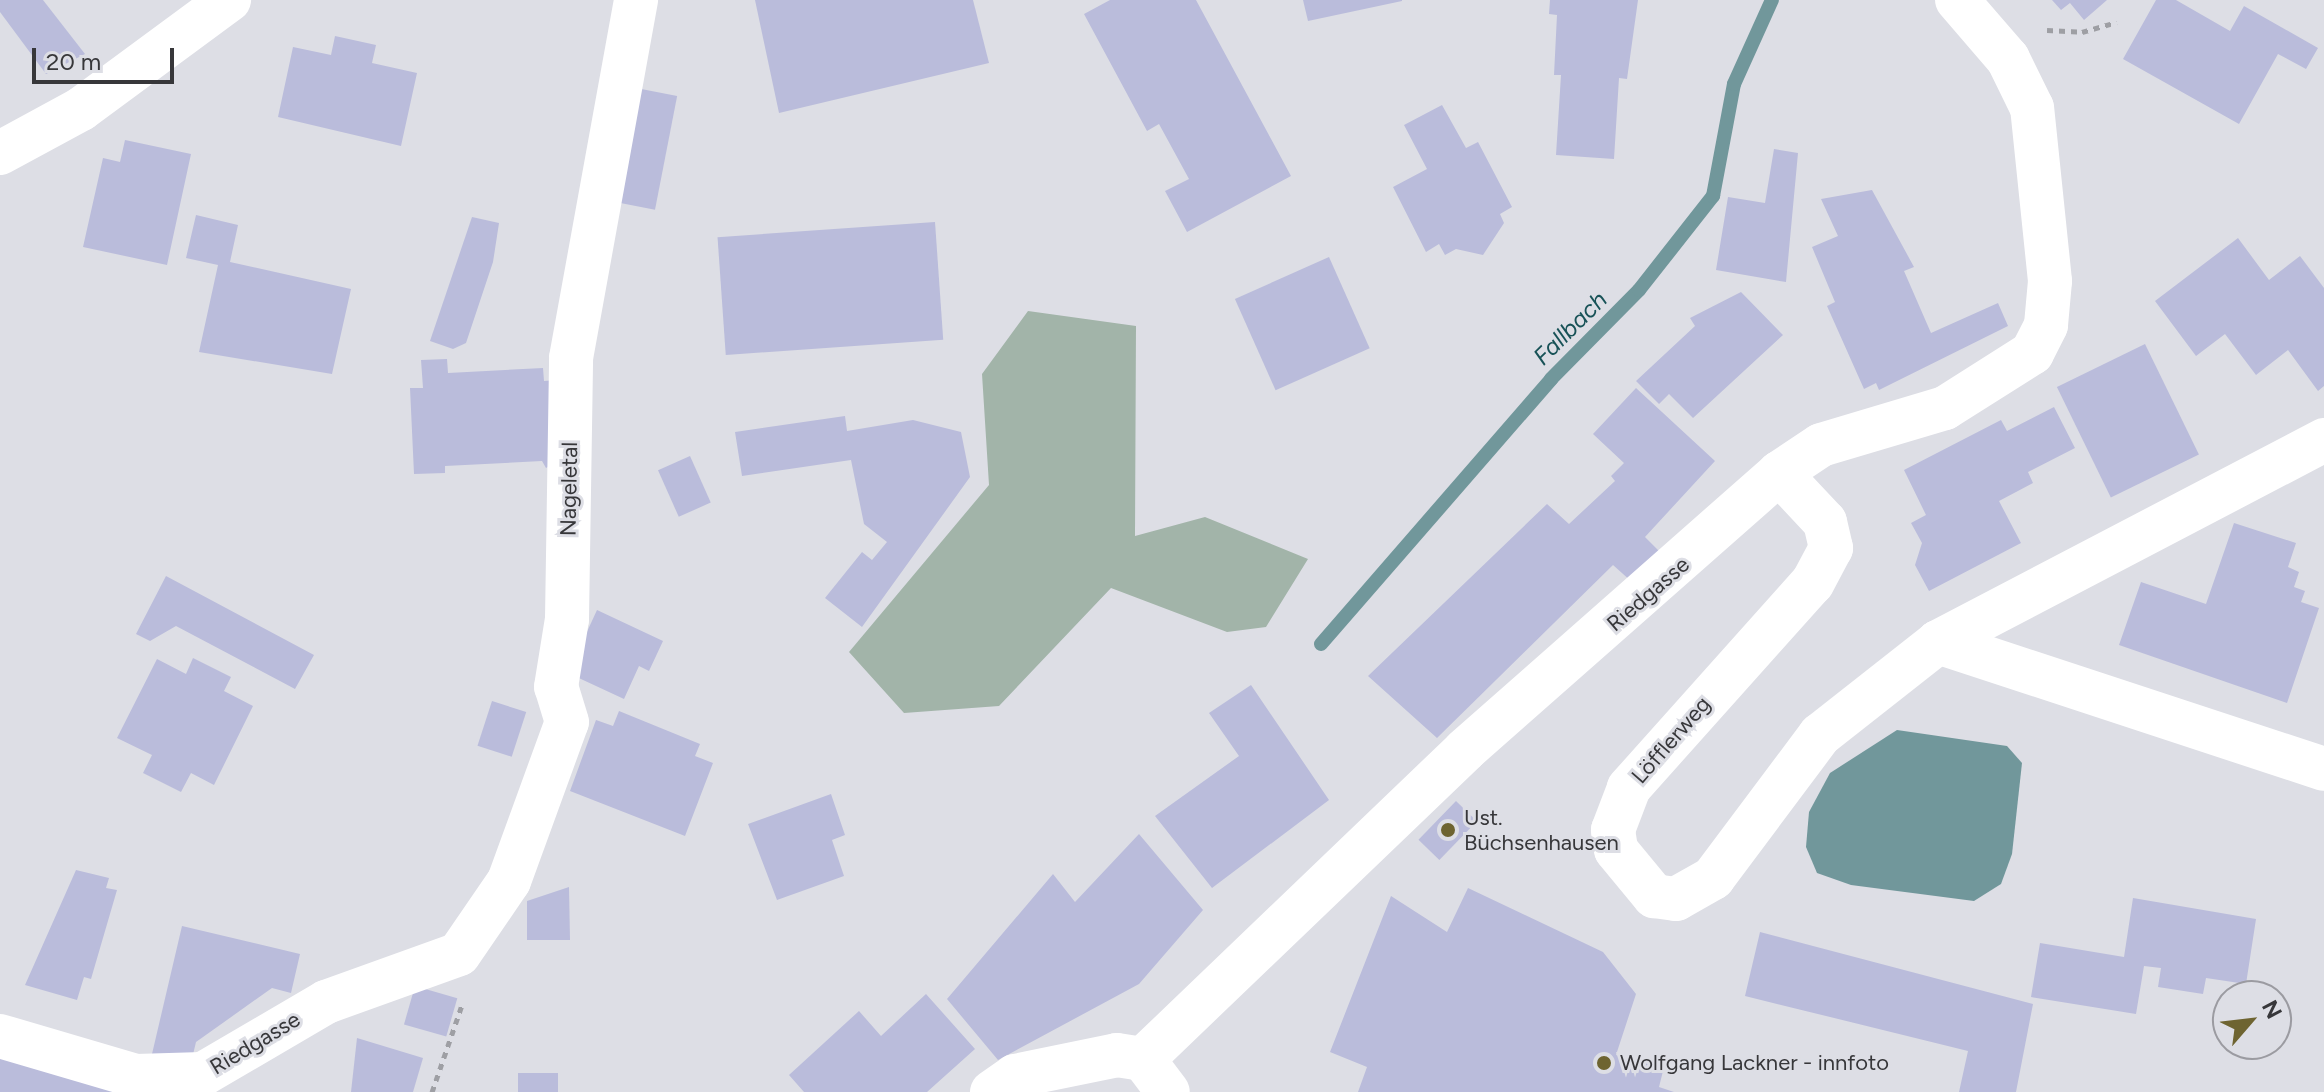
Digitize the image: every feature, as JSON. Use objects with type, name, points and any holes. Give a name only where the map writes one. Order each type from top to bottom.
[{"type":"street","points":[[0,153],[81,109],[229,0]]},
{"type":"street","name":"Nageletal","points":[[462,973],[509,881],[567,722],[556,687],[567,619],[571,358],[636,0]]},
{"type":"street","name":"Riedgasse","points":[[992,1092],[1015,1076],[1117,1055],[1166,1083],[1465,750],[1779,473],[1821,445],[1945,408],[2020,364],[2046,325],[2050,281],[2032,108],[2008,59],[1957,0]]},
{"type":"street","name":"Löfflerweg","points":[[1779,473],[1818,512],[1831,548],[1812,583],[1629,788],[1613,830],[1624,869],[1637,884],[1654,896],[1696,892],[1820,735],[1938,642],[2324,440]]},
{"type":"street","points":[[1938,642],[2324,769]]},
{"type":"street","name":"Riedgasse","points":[[0,1036],[136,1076],[185,1079],[221,1067],[326,1002],[462,973]]},
{"type":"path","points":[[2040,24],[2049,32],[2082,32],[2117,22]]},
{"type":"path","points":[[432,1092],[462,973]]},
{"type":"green space","points":[[1028,311],[1136,326],[1135,536],[1205,517],[1308,559],[1266,627],[1227,632],[1111,588],[999,706],[904,713],[849,652],[989,485],[982,374]]},
{"type":"water","points":[[1897,730],[2007,746],[2022,763],[2012,854],[2001,884],[1974,901],[1851,885],[1817,873],[1806,847],[1809,812],[1830,773]]},
{"type":"building","points":[[0,0],[43,0],[85,54],[46,74],[0,12]]},
{"type":"building","points":[[755,0],[973,0],[989,63],[779,113]]},
{"type":"building","points":[[1110,0],[1196,0],[1291,176],[1187,232],[1165,191],[1189,179],[1159,124],[1147,131],[1084,14]]},
{"type":"building","points":[[1303,0],[1402,0],[1402,1],[1308,21]]},
{"type":"building","points":[[1550,0],[1638,0],[1627,79],[1619,78],[1614,159],[1556,155],[1561,75],[1554,75],[1557,15],[1549,14]]},
{"type":"building","points":[[2052,0],[2107,0],[2084,20],[2070,3],[2061,10]]},
{"type":"building","points":[[2156,0],[2176,0],[2230,31],[2244,6],[2318,48],[2306,69],[2278,54],[2239,124],[2123,59]]},
{"type":"building","points":[[335,36],[376,45],[372,63],[417,73],[401,146],[278,117],[293,47],[331,55]]},
{"type":"building","points":[[631,87],[677,96],[655,210],[609,201]]},
{"type":"building","points":[[1442,105],[1466,148],[1478,142],[1512,207],[1500,214],[1504,223],[1483,255],[1456,249],[1445,255],[1439,244],[1426,252],[1393,187],[1427,169],[1404,125]]},
{"type":"building","points":[[125,140],[191,154],[167,265],[83,247],[103,158],[120,162]]},
{"type":"building","points":[[1774,149],[1798,153],[1786,282],[1716,270],[1728,197],[1765,203]]},
{"type":"building","points":[[1872,190],[1914,267],[1904,271],[1931,333],[1998,303],[2008,326],[1879,390],[1876,383],[1864,389],[1827,306],[1835,302],[1812,247],[1838,236],[1821,199]]},
{"type":"building","points":[[196,215],[238,225],[230,262],[351,289],[332,374],[199,352],[218,265],[186,258]]},
{"type":"building","points":[[472,217],[499,223],[493,262],[466,343],[453,349],[430,341]]},
{"type":"building","points":[[935,222],[943,340],[726,355],[718,237]]},
{"type":"building","points":[[2238,238],[2269,280],[2300,256],[2324,288],[2324,386],[2318,391],[2288,350],[2256,375],[2225,334],[2196,356],[2155,301]]},
{"type":"building","points":[[1329,257],[1370,348],[1276,390],[1235,299]]},
{"type":"building","points":[[1741,292],[1783,335],[1693,418],[1669,394],[1659,404],[1636,381],[1695,326],[1690,318]]},
{"type":"building","points":[[2145,344],[2199,455],[2111,498],[2057,387]]},
{"type":"building","points":[[447,359],[448,373],[543,368],[544,381],[557,380],[566,456],[546,468],[542,461],[445,466],[445,473],[414,474],[410,388],[423,388],[421,360]]},
{"type":"building","points":[[1636,388],[1715,461],[1645,537],[1659,551],[1632,582],[1613,565],[1437,738],[1368,676],[1547,504],[1569,524],[1615,481],[1611,476],[1624,463],[1593,434]]},
{"type":"building","points":[[2054,407],[2075,448],[2028,472],[2033,483],[1999,501],[2021,543],[1929,591],[1915,565],[1922,543],[1911,523],[1926,515],[1904,470],[2001,420],[2007,431]]},
{"type":"building","points":[[845,416],[847,431],[913,420],[961,432],[970,477],[862,627],[825,598],[862,552],[872,560],[887,542],[864,524],[851,460],[742,476],[735,432]]},
{"type":"building","points":[[690,456],[711,503],[679,517],[658,470]]},
{"type":"building","points":[[2234,523],[2296,543],[2288,567],[2299,572],[2294,587],[2305,591],[2301,602],[2319,608],[2287,703],[2119,645],[2141,582],[2206,604]]},
{"type":"building","points":[[166,576],[314,655],[295,689],[176,626],[150,641],[136,634]]},
{"type":"building","points":[[597,610],[663,641],[649,671],[639,666],[624,699],[568,673]]},
{"type":"building","points":[[193,658],[231,677],[224,691],[253,706],[214,785],[191,773],[181,792],[143,773],[152,755],[117,738],[157,659],[186,674]]},
{"type":"building","points":[[1251,685],[1329,800],[1212,888],[1155,816],[1239,756],[1209,713]]},
{"type":"building","points":[[492,701],[526,712],[512,757],[477,746]]},
{"type":"building","points":[[619,711],[700,744],[695,756],[713,763],[685,836],[570,791],[596,720],[613,726]]},
{"type":"building","points":[[831,794],[845,835],[832,840],[844,876],[777,900],[748,824]]},
{"type":"building","name":"Ust. Büchsenhausen","points":[[1456,801],[1477,821],[1439,860],[1418,840]]},
{"type":"building","points":[[1139,834],[1203,910],[1139,984],[998,1060],[947,999],[1053,874],[1075,902]]},
{"type":"building","points":[[76,870],[109,878],[106,888],[117,890],[91,979],[84,977],[77,1000],[25,985]]},
{"type":"building","points":[[569,887],[570,940],[527,940],[527,901]]},
{"type":"building","points":[[1468,888],[1603,952],[1636,994],[1616,1055],[1664,1067],[1659,1087],[1674,1092],[1358,1092],[1367,1067],[1330,1052],[1391,896],[1447,932]]},
{"type":"building","points":[[2133,898],[2256,919],[2247,980],[2206,978],[2203,994],[2158,987],[2161,968],[2144,966],[2136,1014],[2031,997],[2040,943],[2124,957]]},
{"type":"building","points":[[182,926],[300,954],[291,993],[272,988],[196,1042],[191,1063],[152,1054]]},
{"type":"building","points":[[1760,932],[2033,1004],[2016,1092],[1959,1092],[1968,1051],[1745,996]]},
{"type":"building","points":[[415,986],[457,998],[446,1037],[404,1024]]},
{"type":"building","points":[[926,994],[975,1049],[927,1092],[804,1092],[789,1075],[859,1011],[881,1036]]},
{"type":"building","points":[[357,1038],[423,1058],[413,1092],[351,1092]]},
{"type":"building","points":[[0,1053],[117,1092],[0,1092]]},
{"type":"building","points":[[518,1073],[558,1073],[558,1092],[518,1092]]},
{"type":"waterway","name":"Fallbach","points":[[1321,644],[1551,379],[1639,290],[1713,196],[1734,84],[1772,0]]},
{"type":"place","name":"Ust. Büchsenhausen","points":[[1448,830]]},
{"type":"place","name":"Wolfgang Lackner - innfoto","points":[[1604,1063]]}]
